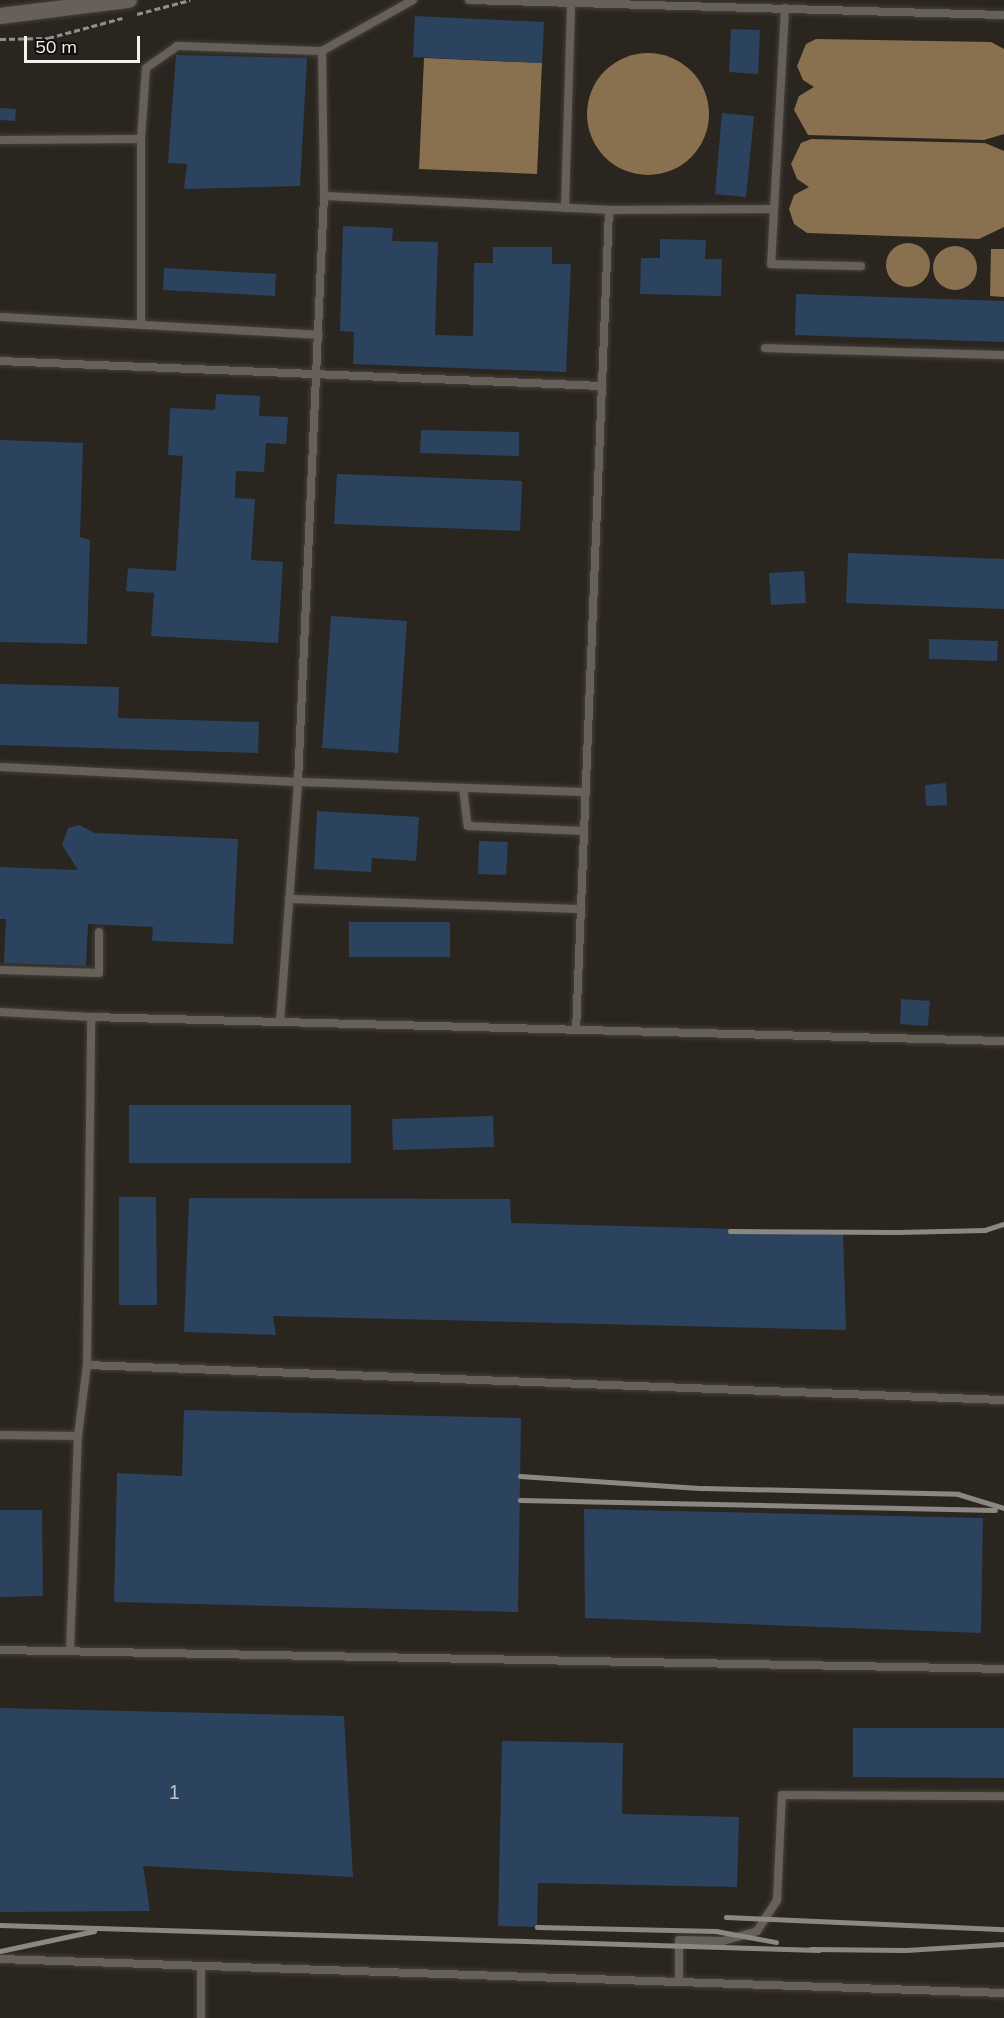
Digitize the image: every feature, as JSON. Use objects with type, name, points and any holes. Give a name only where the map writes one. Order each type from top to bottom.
[{"type":"street","points":[[0,16],[129,0]]},
{"type":"lane","points":[[141,325],[141,140],[146,68],[177,46],[322,51],[413,0]]},
{"type":"lane","points":[[469,0],[767,4],[785,8],[1004,15]]},
{"type":"lane","points":[[565,208],[571,3]]},
{"type":"lane","points":[[785,8],[771,264],[861,266]]},
{"type":"lane","points":[[280,1022],[298,782],[318,335],[324,196],[322,51]]},
{"type":"lane","points":[[0,140],[141,140]]},
{"type":"lane","points":[[324,196],[609,210],[774,209]]},
{"type":"lane","points":[[576,1030],[609,210]]},
{"type":"lane","points":[[0,317],[318,335]]},
{"type":"lane","points":[[765,348],[1004,355]]},
{"type":"lane","points":[[0,361],[602,386]]},
{"type":"lane","points":[[0,767],[298,782],[585,792]]},
{"type":"lane","points":[[462,788],[468,826],[584,831]]},
{"type":"lane","points":[[289,898],[581,909]]},
{"type":"lane","points":[[0,970],[99,973],[99,932]]},
{"type":"lane","points":[[0,1012],[91,1017],[1004,1041]]},
{"type":"lane","points":[[70,1651],[78,1436],[87,1365],[91,1017]]},
{"type":"lane","points":[[87,1365],[1004,1400]]},
{"type":"lane","points":[[0,1435],[78,1436]]},
{"type":"lane","points":[[0,1650],[1004,1669]]},
{"type":"lane","points":[[679,1982],[679,1940],[723,1941],[757,1931],[777,1900],[782,1795],[1004,1796]]},
{"type":"lane","points":[[0,1959],[1004,1993]]},
{"type":"lane","points":[[201,1966],[201,2018]]},
{"type":"path","points":[[0,39],[48,38],[190,0]]},
{"type":"shaded area","points":[[816,39],[991,42],[1004,49],[1004,134],[984,140],[808,135],[794,110],[799,96],[814,87],[803,80],[797,66],[806,44]]},
{"type":"shaded area","points":[[648,53],[671,58],[682,63],[691,71],[699,80],[704,91],[709,114],[704,137],[699,148],[691,157],[682,165],[671,170],[648,175],[625,170],[614,165],[605,157],[597,148],[592,137],[587,114],[592,91],[597,80],[605,71],[614,63],[625,58]]},
{"type":"shaded area","points":[[424,58],[542,63],[537,174],[419,169]]},
{"type":"shaded area","points":[[811,139],[985,143],[1004,151],[1004,227],[979,239],[807,233],[794,224],[789,209],[794,195],[809,187],[797,179],[791,164],[801,143]]},
{"type":"shaded area","points":[[908,243],[917,244],[924,249],[929,256],[929,274],[924,281],[917,286],[908,287],[899,286],[892,281],[887,274],[886,265],[887,256],[892,249],[899,244]]},
{"type":"shaded area","points":[[955,246],[964,247],[971,252],[976,259],[976,277],[971,284],[964,289],[955,290],[946,289],[939,284],[934,277],[933,268],[934,259],[939,252],[946,247]]},
{"type":"shaded area","points":[[991,249],[1004,249],[1004,297],[990,296]]},
{"type":"building","points":[[415,16],[544,22],[542,63],[413,57]]},
{"type":"building","points":[[731,29],[760,30],[758,74],[729,72]]},
{"type":"building","points":[[176,55],[307,58],[300,186],[184,189],[187,164],[168,163]]},
{"type":"building","points":[[0,108],[16,109],[15,121],[0,120]]},
{"type":"building","points":[[722,113],[754,116],[746,197],[715,194]]},
{"type":"building","points":[[343,226],[393,228],[392,241],[438,242],[435,335],[473,336],[474,263],[493,263],[493,247],[552,247],[552,264],[571,264],[566,372],[353,364],[354,332],[340,331]]},
{"type":"building","points":[[660,239],[706,240],[705,259],[722,259],[721,296],[640,294],[641,258],[660,258]]},
{"type":"building","points":[[164,268],[276,274],[275,296],[163,290]]},
{"type":"building","points":[[796,294],[1004,301],[1004,342],[795,335]]},
{"type":"building","points":[[216,394],[260,396],[259,416],[288,417],[286,444],[266,443],[264,472],[236,471],[235,498],[255,499],[251,560],[283,562],[278,643],[151,636],[154,593],[126,591],[128,568],[176,571],[183,456],[168,455],[170,408],[215,410]]},
{"type":"building","points":[[421,430],[519,432],[519,456],[420,453]]},
{"type":"building","points":[[0,440],[83,443],[80,537],[90,540],[87,644],[0,642]]},
{"type":"building","points":[[337,474],[522,481],[520,531],[334,524]]},
{"type":"building","points":[[848,553],[1004,559],[1004,609],[846,603]]},
{"type":"building","points":[[804,571],[806,603],[771,605],[769,573]]},
{"type":"building","points":[[331,616],[407,621],[398,753],[322,748]]},
{"type":"building","points":[[929,639],[998,641],[997,661],[929,659]]},
{"type":"building","points":[[0,684],[119,687],[118,718],[259,722],[258,753],[0,745]]},
{"type":"building","points":[[946,783],[947,805],[926,806],[925,785]]},
{"type":"building","points":[[317,811],[419,817],[416,861],[372,858],[371,872],[314,869]]},
{"type":"building","points":[[79,825],[95,833],[238,839],[233,944],[152,941],[153,927],[88,924],[86,966],[4,963],[6,919],[0,919],[0,867],[78,870],[62,845],[68,828]]},
{"type":"building","points":[[479,841],[508,842],[506,875],[478,874]]},
{"type":"building","points":[[349,922],[450,922],[450,957],[349,957]]},
{"type":"building","points":[[901,999],[930,1001],[928,1026],[900,1024]]},
{"type":"building","points":[[129,1105],[351,1105],[351,1163],[129,1163]]},
{"type":"building","points":[[493,1116],[494,1147],[393,1150],[392,1119]]},
{"type":"building","points":[[119,1197],[156,1197],[157,1305],[119,1305]]},
{"type":"building","points":[[189,1198],[510,1199],[511,1223],[843,1232],[846,1330],[273,1316],[276,1335],[184,1332]]},
{"type":"building","points":[[184,1410],[521,1418],[518,1612],[114,1602],[117,1473],[182,1476]]},
{"type":"building","points":[[584,1509],[983,1518],[981,1633],[585,1618]]},
{"type":"building","points":[[0,1510],[42,1510],[43,1596],[0,1597]]},
{"type":"building","points":[[0,1708],[344,1716],[353,1877],[143,1866],[150,1911],[0,1912]]},
{"type":"building","points":[[853,1728],[1004,1728],[1004,1778],[853,1777]]},
{"type":"building","points":[[502,1741],[623,1743],[622,1814],[739,1817],[737,1887],[538,1883],[537,1927],[498,1926]]},
{"type":"railway","points":[[730,1231],[985,1230],[1004,1224]]},
{"type":"railway","points":[[520,1476],[703,1488],[958,1494],[1004,1508]]},
{"type":"railway","points":[[520,1500],[995,1510]]},
{"type":"railway","points":[[726,1917],[1004,1929]]},
{"type":"railway","points":[[0,1925],[819,1950]]},
{"type":"railway","points":[[537,1927],[716,1931],[776,1942]]},
{"type":"railway","points":[[0,1951],[94,1931]]},
{"type":"railway","points":[[811,1949],[906,1950],[1004,1944]]}]
